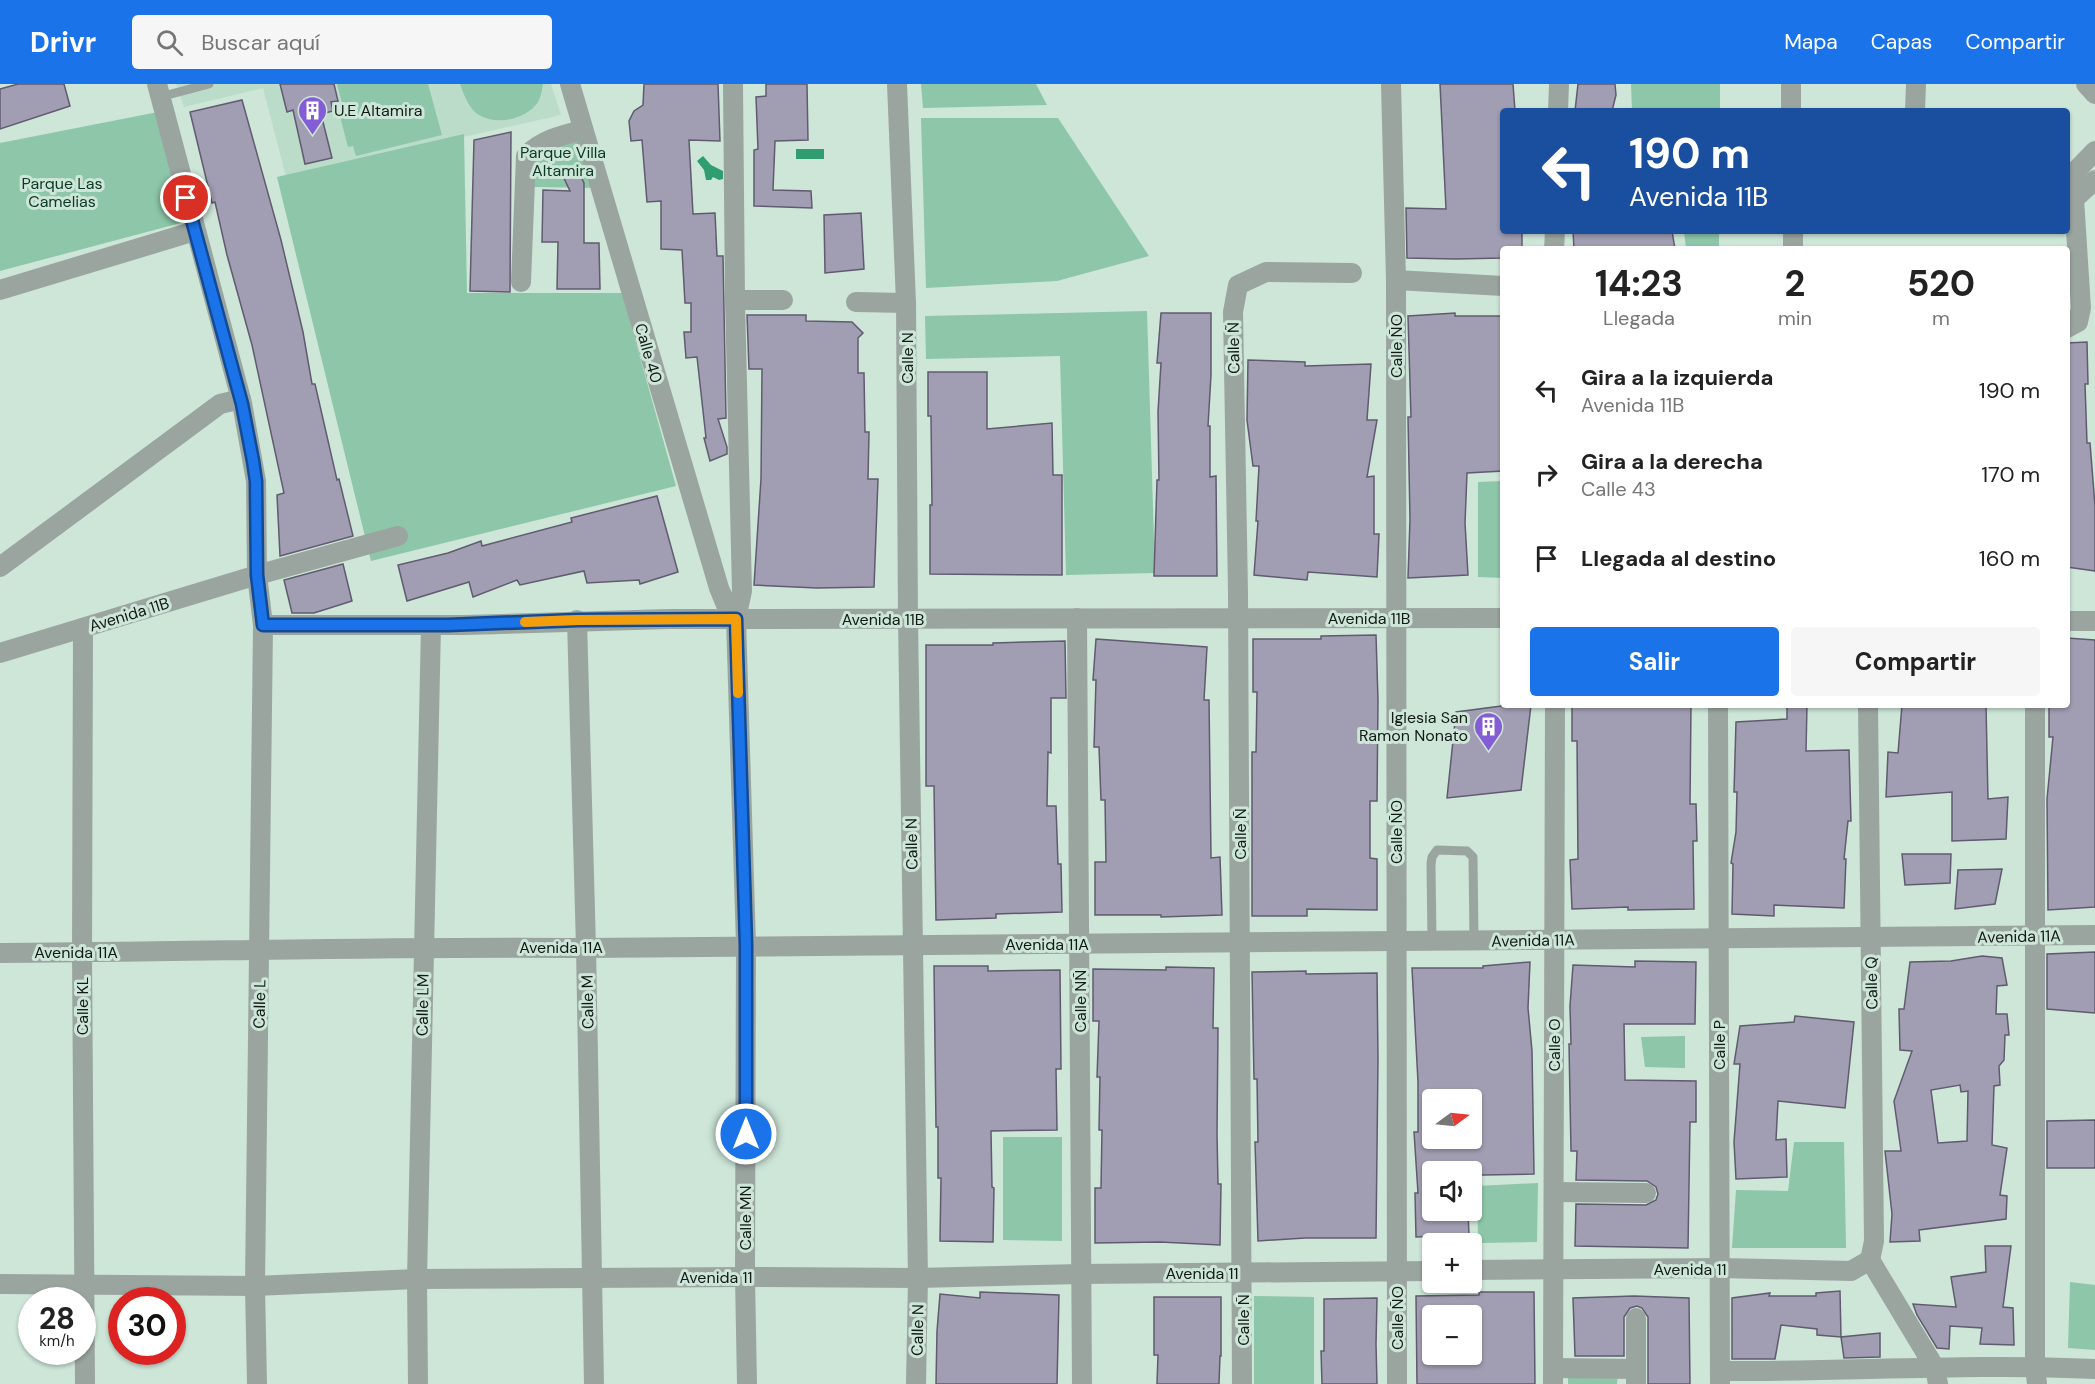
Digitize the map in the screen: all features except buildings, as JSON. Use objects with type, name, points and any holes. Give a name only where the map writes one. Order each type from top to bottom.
[{"type":"street","name":"Calle 40","points":[[570,84],[718,588],[736,619]]},
{"type":"street","name":"Calle MN","points":[[733,84],[735,300],[742,591],[736,619],[746,945],[747,1384]]},
{"type":"street","name":"Calle N","points":[[897,84],[906,303],[908,619],[918,1278],[916,1384]]},
{"type":"street","name":"Calle ÑO","points":[[1391,84],[1396,280],[1397,1384]]},
{"type":"street","points":[[1558,108],[1559,84]]},
{"type":"street","points":[[1791,84],[1791,108]]},
{"type":"street","points":[[1915,108],[1916,84]]},
{"type":"street","points":[[2086,84],[2095,94]]},
{"type":"street","name":"Calle L","points":[[158,90],[241,399],[256,481],[257,575],[263,625],[255,1286],[257,1384]]},
{"type":"street","points":[[521,282],[526,156],[534,147],[547,141],[583,130]]},
{"type":"street","points":[[2070,177],[2095,151]]},
{"type":"street","points":[[2070,326],[2078,322],[2081,308],[2071,197],[2095,180]]},
{"type":"street","points":[[0,290],[195,231]]},
{"type":"street","name":"Calle Ñ","points":[[1242,1384],[1238,618],[1233,312],[1238,285],[1266,272],[1352,273]]},
{"type":"street","points":[[1396,280],[1500,286]]},
{"type":"street","points":[[735,300],[783,300]]},
{"type":"street","points":[[856,302],[906,303]]},
{"type":"street","points":[[0,567],[220,404],[241,399]]},
{"type":"street","name":"Avenida 11B","points":[[0,653],[257,575],[398,536]]},
{"type":"street","name":"Calle NÑ","points":[[1077,618],[1082,1384]]},
{"type":"street","name":"Avenida 11B","points":[[263,625],[431,625],[578,620],[736,619],[1500,618]]},
{"type":"street","name":"Calle M","points":[[578,620],[594,1384]]},
{"type":"street","points":[[2070,621],[2095,621]]},
{"type":"street","name":"Calle LM","points":[[418,1384],[417,1279],[431,625]]},
{"type":"street","name":"Calle KL","points":[[83,628],[82,952],[85,1384]]},
{"type":"street","name":"Calle O","points":[[1553,1376],[1555,708]]},
{"type":"street","name":"Calle P","points":[[1718,708],[1720,1378]]},
{"type":"street","name":"Calle Q","points":[[1868,708],[1874,1241],[1870,1260]]},
{"type":"street","points":[[2035,708],[2036,1375]]},
{"type":"street","name":"Avenida 11A","points":[[0,953],[260,951],[423,946],[586,948],[2095,935]]},
{"type":"street","points":[[1554,1192],[1646,1193]]},
{"type":"street","points":[[1870,1260],[1936,1376]]},
{"type":"street","name":"Avenida 11","points":[[1482,1270],[1720,1268],[1851,1271],[1870,1260]]},
{"type":"street","name":"Avenida 11","points":[[0,1284],[255,1286],[417,1279],[918,1278],[1422,1271]]},
{"type":"street","points":[[1553,1376],[1636,1376],[1636,1318]]},
{"type":"street","points":[[1720,1378],[2036,1375],[2095,1369]]},
{"type":"lane","points":[[158,90],[209,84]]},
{"type":"lane","points":[[1432,940],[1432,857],[1437,850],[1467,850],[1473,857],[1474,940]]},
{"type":"shaded area","points":[[176,84],[551,84],[561,115],[286,177],[263,88],[184,107]]},
{"type":"shaded area","points":[[796,149],[824,149],[824,159],[796,159]]},
{"type":"shaded area","points":[[703,156],[711,165],[723,171],[723,179],[713,177],[711,180],[706,180],[704,170],[697,161]]},
{"type":"green space","points":[[337,84],[428,84],[442,135],[356,156],[353,146],[348,147],[337,105],[342,103]]},
{"type":"green space","points":[[460,84],[543,84],[539,100],[527,113],[511,119],[494,120],[479,115],[472,109]]},
{"type":"green space","points":[[921,84],[1036,84],[1047,105],[923,108]]},
{"type":"green space","points":[[1631,84],[1720,84],[1720,108],[1632,108]]},
{"type":"green space","name":"Parque Las Camelias","points":[[163,111],[192,220],[0,271],[0,143]]},
{"type":"green space","points":[[921,118],[1058,118],[1149,256],[1057,281],[926,288]]},
{"type":"green space","name":"Parque Villa Altamira","points":[[580,128],[598,188],[534,187],[534,143]]},
{"type":"green space","points":[[464,134],[467,293],[622,293],[676,486],[371,561],[277,177]]},
{"type":"green space","points":[[1684,234],[1719,234],[1719,246],[1686,246]]},
{"type":"green space","points":[[1147,311],[1155,573],[1066,575],[1060,356],[926,359],[925,316]]},
{"type":"green space","points":[[1500,481],[1500,578],[1478,577],[1478,482]]},
{"type":"green space","points":[[1685,1036],[1685,1068],[1645,1067],[1641,1037]]},
{"type":"green space","points":[[1003,1137],[1062,1137],[1062,1241],[1003,1240]]},
{"type":"green space","points":[[1794,1142],[1844,1142],[1846,1248],[1732,1248],[1736,1190],[1788,1191]]},
{"type":"green space","points":[[1538,1183],[1537,1242],[1482,1243],[1482,1233],[1478,1233],[1478,1221],[1482,1221],[1482,1186]]},
{"type":"green space","points":[[2070,1282],[2095,1285],[2095,1350],[2068,1348]]},
{"type":"green space","points":[[1254,1296],[1314,1297],[1314,1384],[1254,1384]]},
{"type":"green space","points":[[1568,1372],[1618,1373],[1617,1384],[1568,1384]]},
{"type":"slow traffic","points":[[525,622],[736,619],[738,693]]},
{"type":"place","name":"U.E Altamira","points":[[313,136]]},
{"type":"place","name":"Iglesia San Ramon Nonato","points":[[1489,752]]},
{"type":"route","points":[[186,198],[242,404],[253,461],[256,481],[257,575],[263,625],[448,625],[578,620],[736,619],[746,945],[746,1134]]}]
